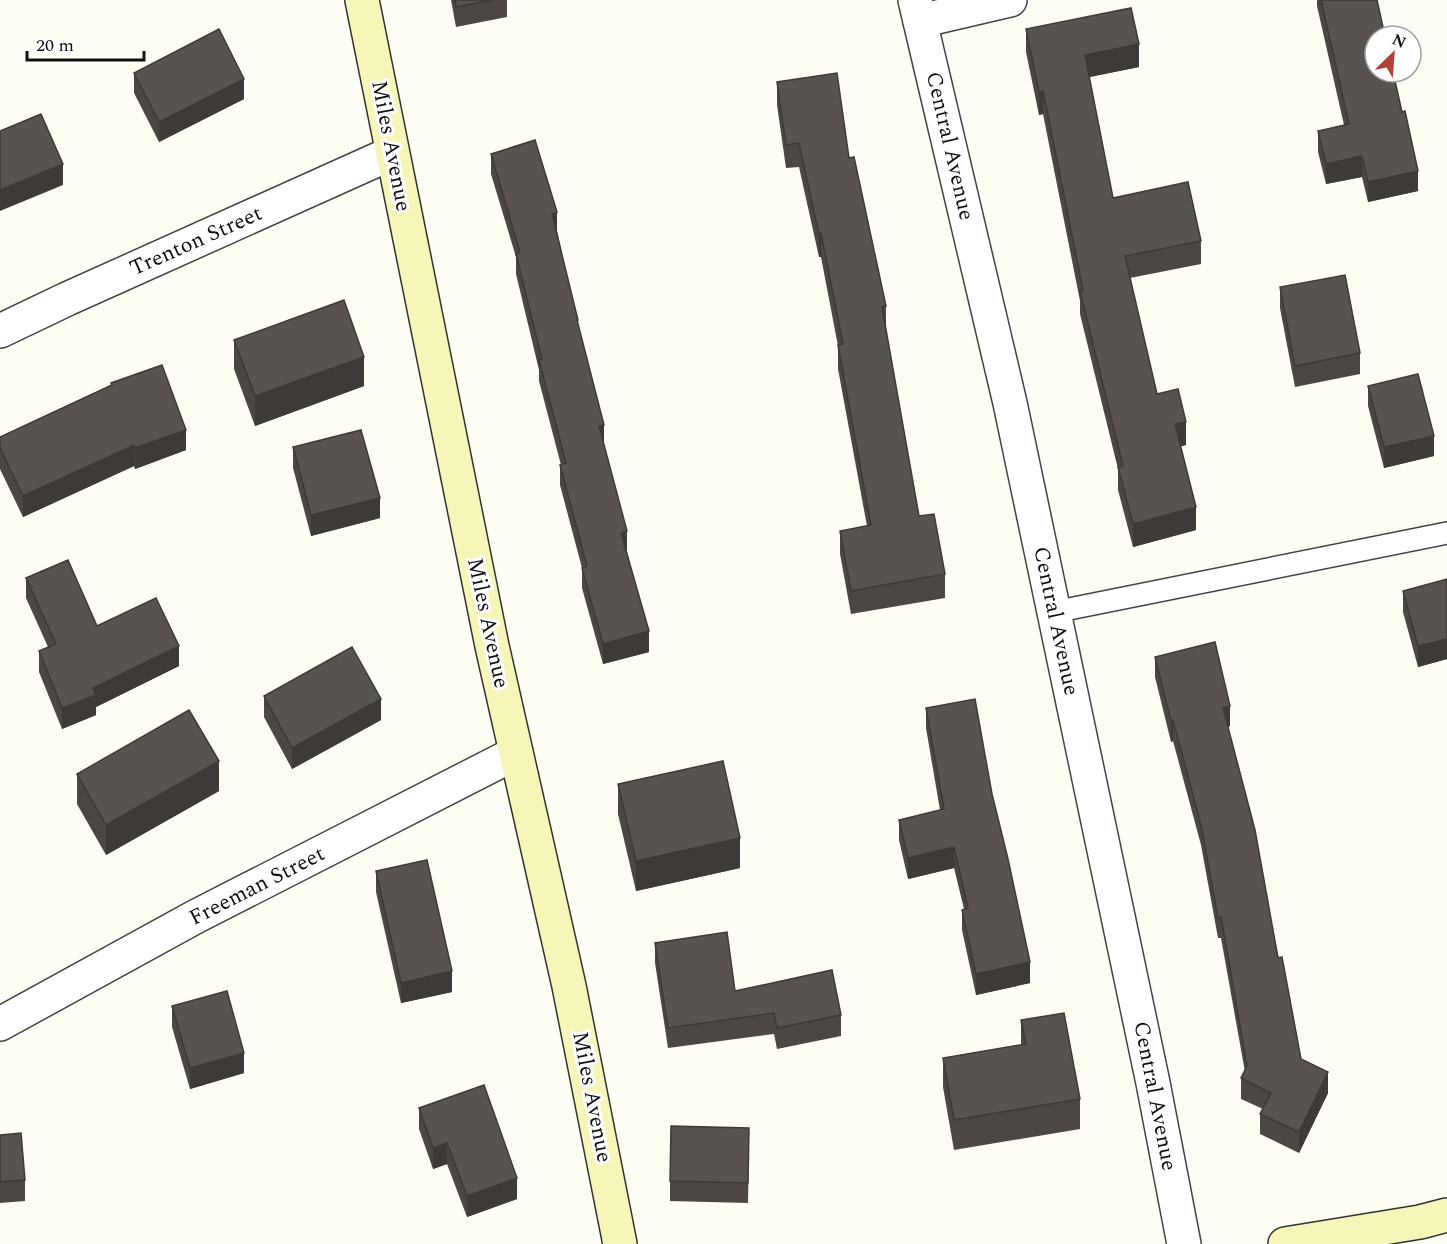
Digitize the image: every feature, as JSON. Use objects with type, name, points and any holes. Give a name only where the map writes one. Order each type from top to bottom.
[{"type":"street","name":"Miles Avenue","points":[[362,0],[492,646],[569,986],[620,1244]]},
{"type":"street","points":[[918,10],[1010,0]]},
{"type":"street","name":"Central Avenue","points":[[918,10],[1010,404],[1153,1083],[1184,1244]]},
{"type":"street","name":"Trenton Street","points":[[0,332],[392,153]]},
{"type":"street","name":"Freeman Street","points":[[0,1024],[195,917],[516,753]]},
{"type":"street","points":[[1285,1244],[1438,1221]]},
{"type":"lane","points":[[1054,612],[1447,533]]},
{"type":"building","points":[[455,0],[492,0],[456,7]]},
{"type":"building","points":[[1321,0],[1377,0],[1382,24],[1363,24],[1363,84],[1396,84],[1402,112],[1405,111],[1418,171],[1368,182],[1362,156],[1326,164],[1318,131],[1349,124]]},
{"type":"building","points":[[1131,8],[1139,44],[1085,55],[1113,198],[1188,182],[1201,241],[1125,256],[1157,394],[1178,389],[1186,422],[1175,424],[1196,507],[1133,524],[1118,467],[1123,466],[1080,291],[1083,290],[1043,91],[1039,92],[1026,29]]},
{"type":"building","points":[[219,29],[244,79],[159,122],[134,73]]},
{"type":"building","points":[[837,73],[849,158],[854,157],[886,306],[882,307],[919,516],[934,514],[945,574],[851,591],[840,531],[871,525],[838,345],[843,344],[821,233],[819,234],[799,143],[786,145],[777,82]]},
{"type":"building","points":[[41,114],[63,164],[0,190],[0,131]]},
{"type":"building","points":[[535,140],[557,212],[552,214],[604,425],[599,426],[627,531],[621,533],[649,631],[603,644],[582,568],[587,566],[560,465],[566,463],[539,360],[542,359],[516,254],[520,252],[491,154]]},
{"type":"building","points":[[1345,275],[1360,353],[1295,366],[1280,287]]},
{"type":"building","points":[[344,300],[364,357],[255,396],[234,340]]},
{"type":"building","points":[[162,365],[186,430],[135,448],[134,445],[23,496],[0,448],[0,437],[112,385],[111,383]]},
{"type":"building","points":[[1418,374],[1434,436],[1384,447],[1368,386]]},
{"type":"building","points":[[361,430],[380,498],[311,515],[293,447]]},
{"type":"building","points":[[68,560],[97,626],[156,598],[179,646],[93,688],[96,695],[62,708],[39,651],[56,644],[26,578]]},
{"type":"building","points":[[1447,579],[1447,639],[1418,646],[1403,591]]},
{"type":"building","points":[[1215,642],[1230,706],[1223,708],[1255,830],[1278,958],[1282,957],[1301,1059],[1328,1072],[1299,1132],[1260,1114],[1271,1093],[1241,1078],[1247,1066],[1221,917],[1218,918],[1201,825],[1155,657]]},
{"type":"building","points":[[352,647],[381,699],[292,748],[264,696]]},
{"type":"building","points":[[975,699],[992,794],[1030,962],[976,974],[962,910],[968,908],[954,847],[908,858],[899,820],[944,809],[926,708]]},
{"type":"building","points":[[189,710],[219,761],[106,825],[77,774]]},
{"type":"building","points":[[723,761],[740,838],[636,861],[618,784]]},
{"type":"building","points":[[427,860],[452,971],[401,983],[376,871]]},
{"type":"building","points":[[727,932],[735,991],[832,970],[841,1015],[777,1028],[774,1013],[668,1028],[655,943]]},
{"type":"building","points":[[227,991],[244,1053],[190,1068],[172,1006]]},
{"type":"building","points":[[1064,1013],[1080,1099],[954,1120],[943,1058],[1026,1044],[1021,1020]]},
{"type":"building","points":[[484,1085],[517,1178],[467,1196],[447,1143],[433,1148],[419,1108]]},
{"type":"building","points":[[671,1126],[749,1128],[748,1183],[670,1181]]},
{"type":"building","points":[[21,1133],[25,1180],[0,1182],[0,1135]]}]
